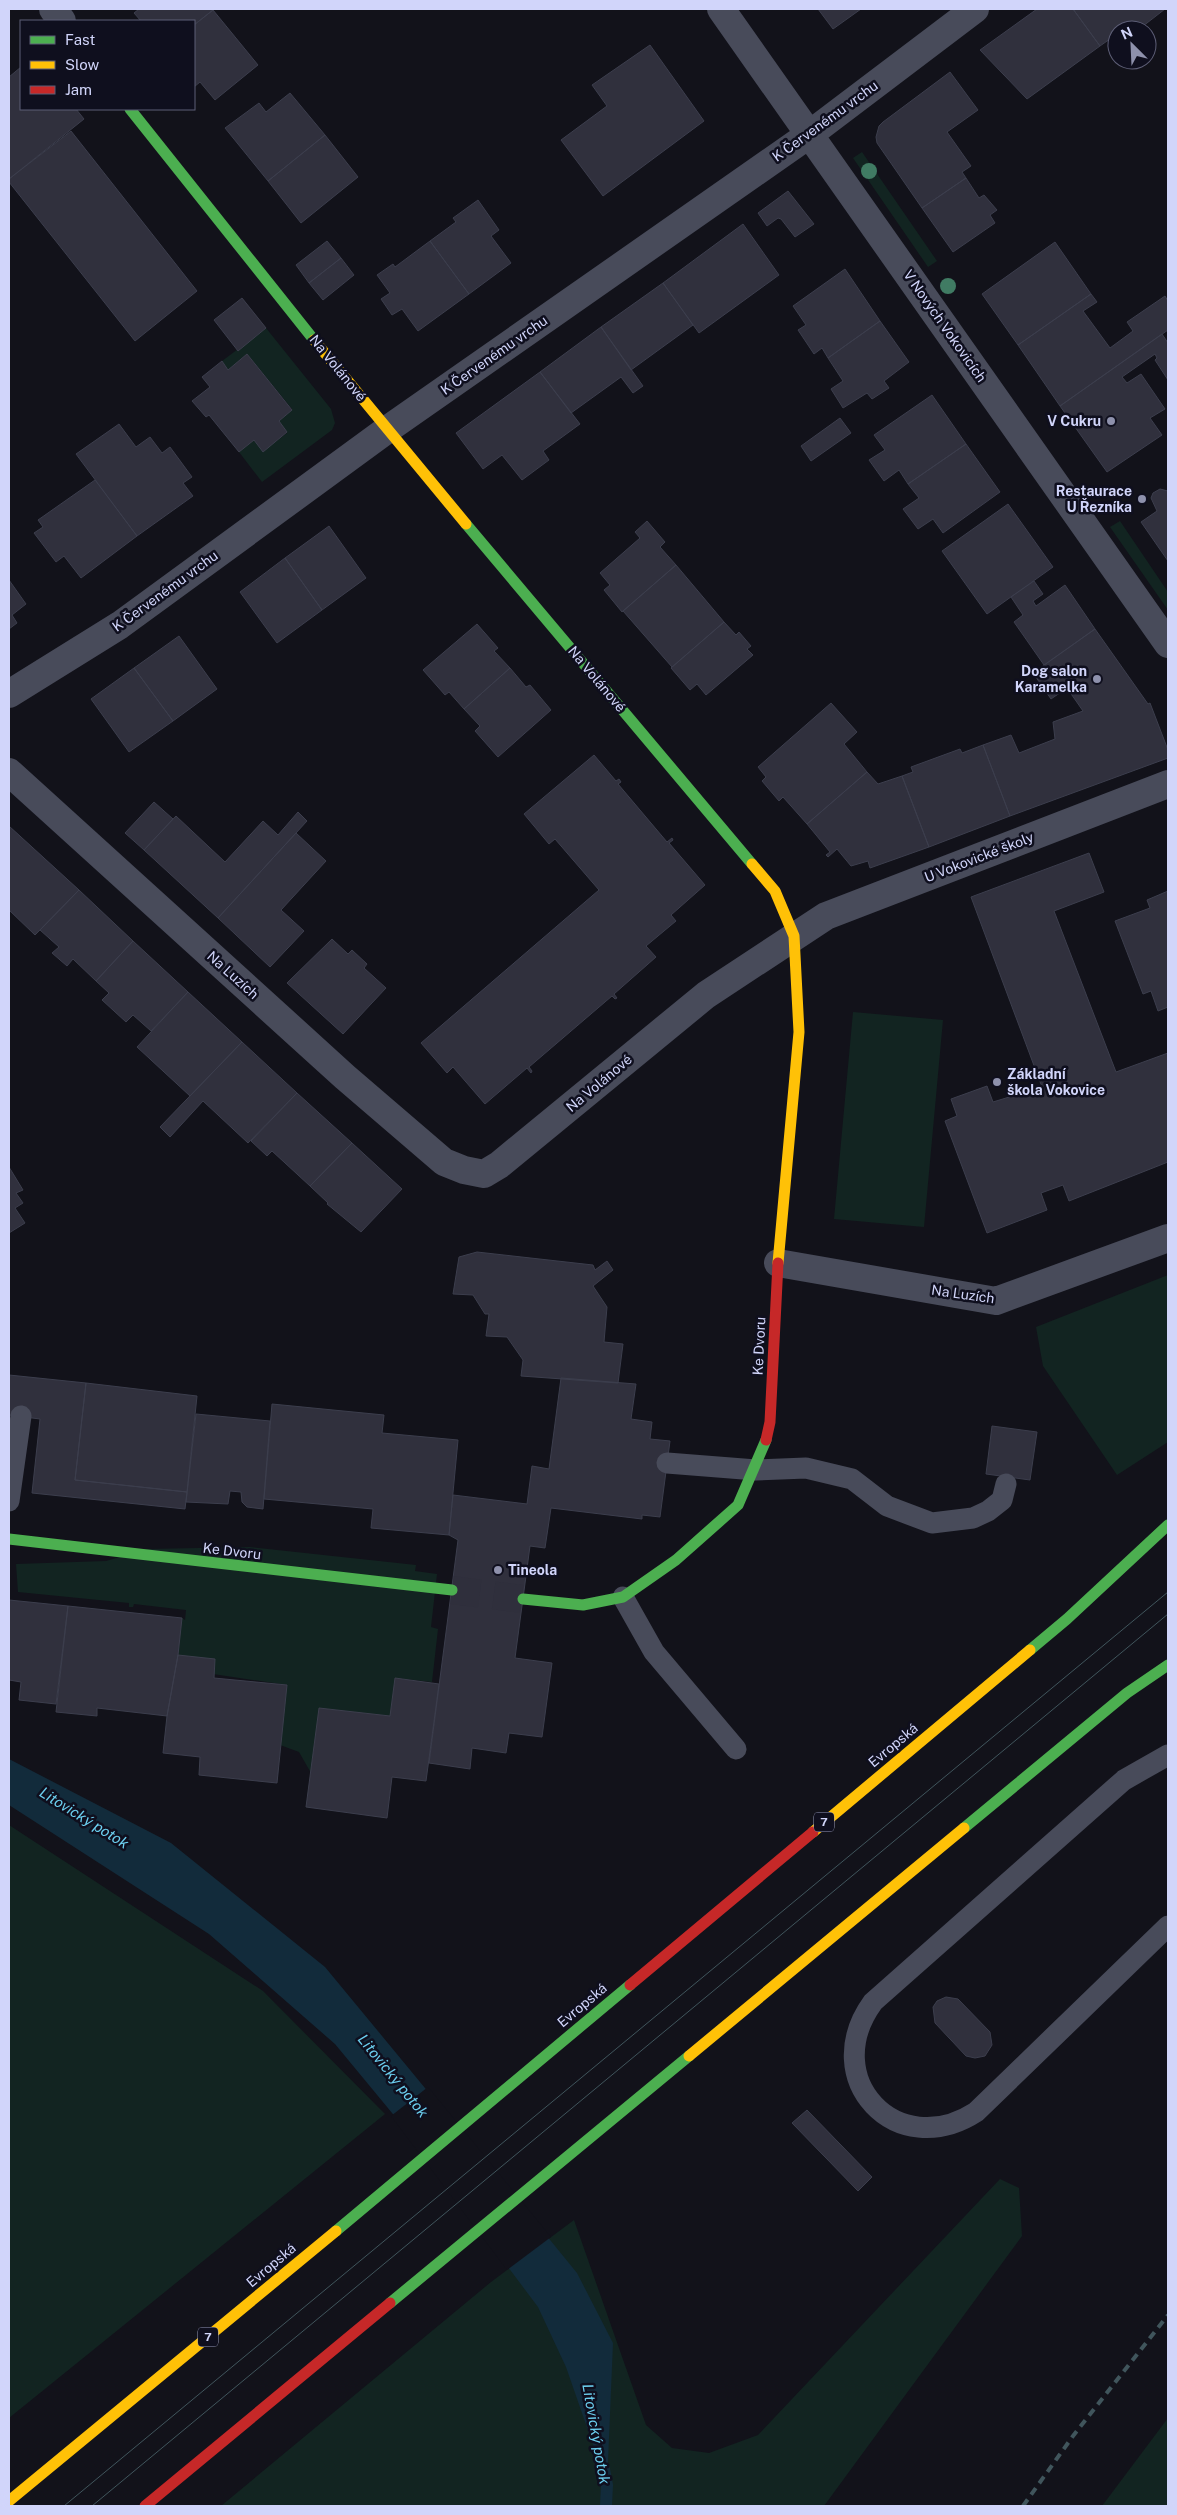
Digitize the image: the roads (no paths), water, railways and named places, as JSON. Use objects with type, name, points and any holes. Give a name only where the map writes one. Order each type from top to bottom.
[{"type":"main road","name":"Na Volánové","points":[[131,110],[188,184],[388,429],[775,891],[794,936]]},
{"type":"main road","name":"Ke Dvoru","points":[[523,1599],[583,1605],[623,1597],[676,1560],[738,1504],[765,1448],[770,1422],[778,1263],[799,1032],[794,936]]},
{"type":"main road","name":"Evropská","points":[[9,2501],[406,2173],[1067,1618],[1168,1525]]},
{"type":"main road","name":"Ke Dvoru","points":[[9,1538],[452,1590]]},
{"type":"main road","points":[[145,2506],[1127,1693],[1168,1665]]},
{"type":"street","points":[[53,9],[61,20]]},
{"type":"street","name":"V Nových Vokovicích","points":[[721,9],[1168,644]]},
{"type":"street","name":"K Červenému vrchu","points":[[9,694],[120,625],[388,429],[810,134],[975,9]]},
{"type":"street","name":"Na Luzích","points":[[9,772],[345,1077],[444,1162],[464,1170]]},
{"type":"street","name":"U Vokovické školy","points":[[794,936],[826,916],[1168,784]]},
{"type":"street","name":"Na Volánové","points":[[464,1170],[484,1174],[500,1165],[706,995],[794,936]]},
{"type":"street","name":"Na Luzích","points":[[778,1263],[996,1301],[1168,1238]]},
{"type":"lane","points":[[9,1500],[22,1416]]},
{"type":"lane","points":[[667,1463],[756,1470],[806,1468],[852,1479],[887,1506],[932,1522],[973,1518],[988,1511],[1002,1500],[1006,1484]]},
{"type":"lane","points":[[623,1597],[654,1652],[736,1749]]},
{"type":"lane","points":[[1168,1755],[1124,1780],[873,2002],[863,2016],[855,2038],[854,2060],[861,2087],[869,2099],[883,2113],[907,2125],[925,2128],[944,2126],[965,2119],[976,2112],[1168,1926]]},
{"type":"water","points":[[9,1759],[171,1843],[325,1967],[520,2203],[577,2273],[613,2343],[607,2485],[566,2367],[538,2307],[397,2119],[335,2044],[209,1934],[9,1805]]},
{"type":"waterway","name":"Litovický potok","points":[[604,2469],[607,2485],[606,2506]]},
{"type":"tunnel","points":[[452,1590],[523,1599]]},
{"type":"tram line","points":[[64,2506],[1168,1592]]},
{"type":"tram line","points":[[92,2506],[1168,1614]]},
{"type":"railway","points":[[1023,2506],[1073,2436],[1168,2315]]},
{"type":"place","name":"V Cukru","points":[[1111,421]]},
{"type":"place","name":"Restaurace U Řezníka","points":[[1142,499]]},
{"type":"place","name":"Dog salon Karamelka","points":[[1097,679]]},
{"type":"place","name":"Základní škola Vokovice","points":[[997,1082]]},
{"type":"place","name":"Tineola","points":[[498,1570]]}]
